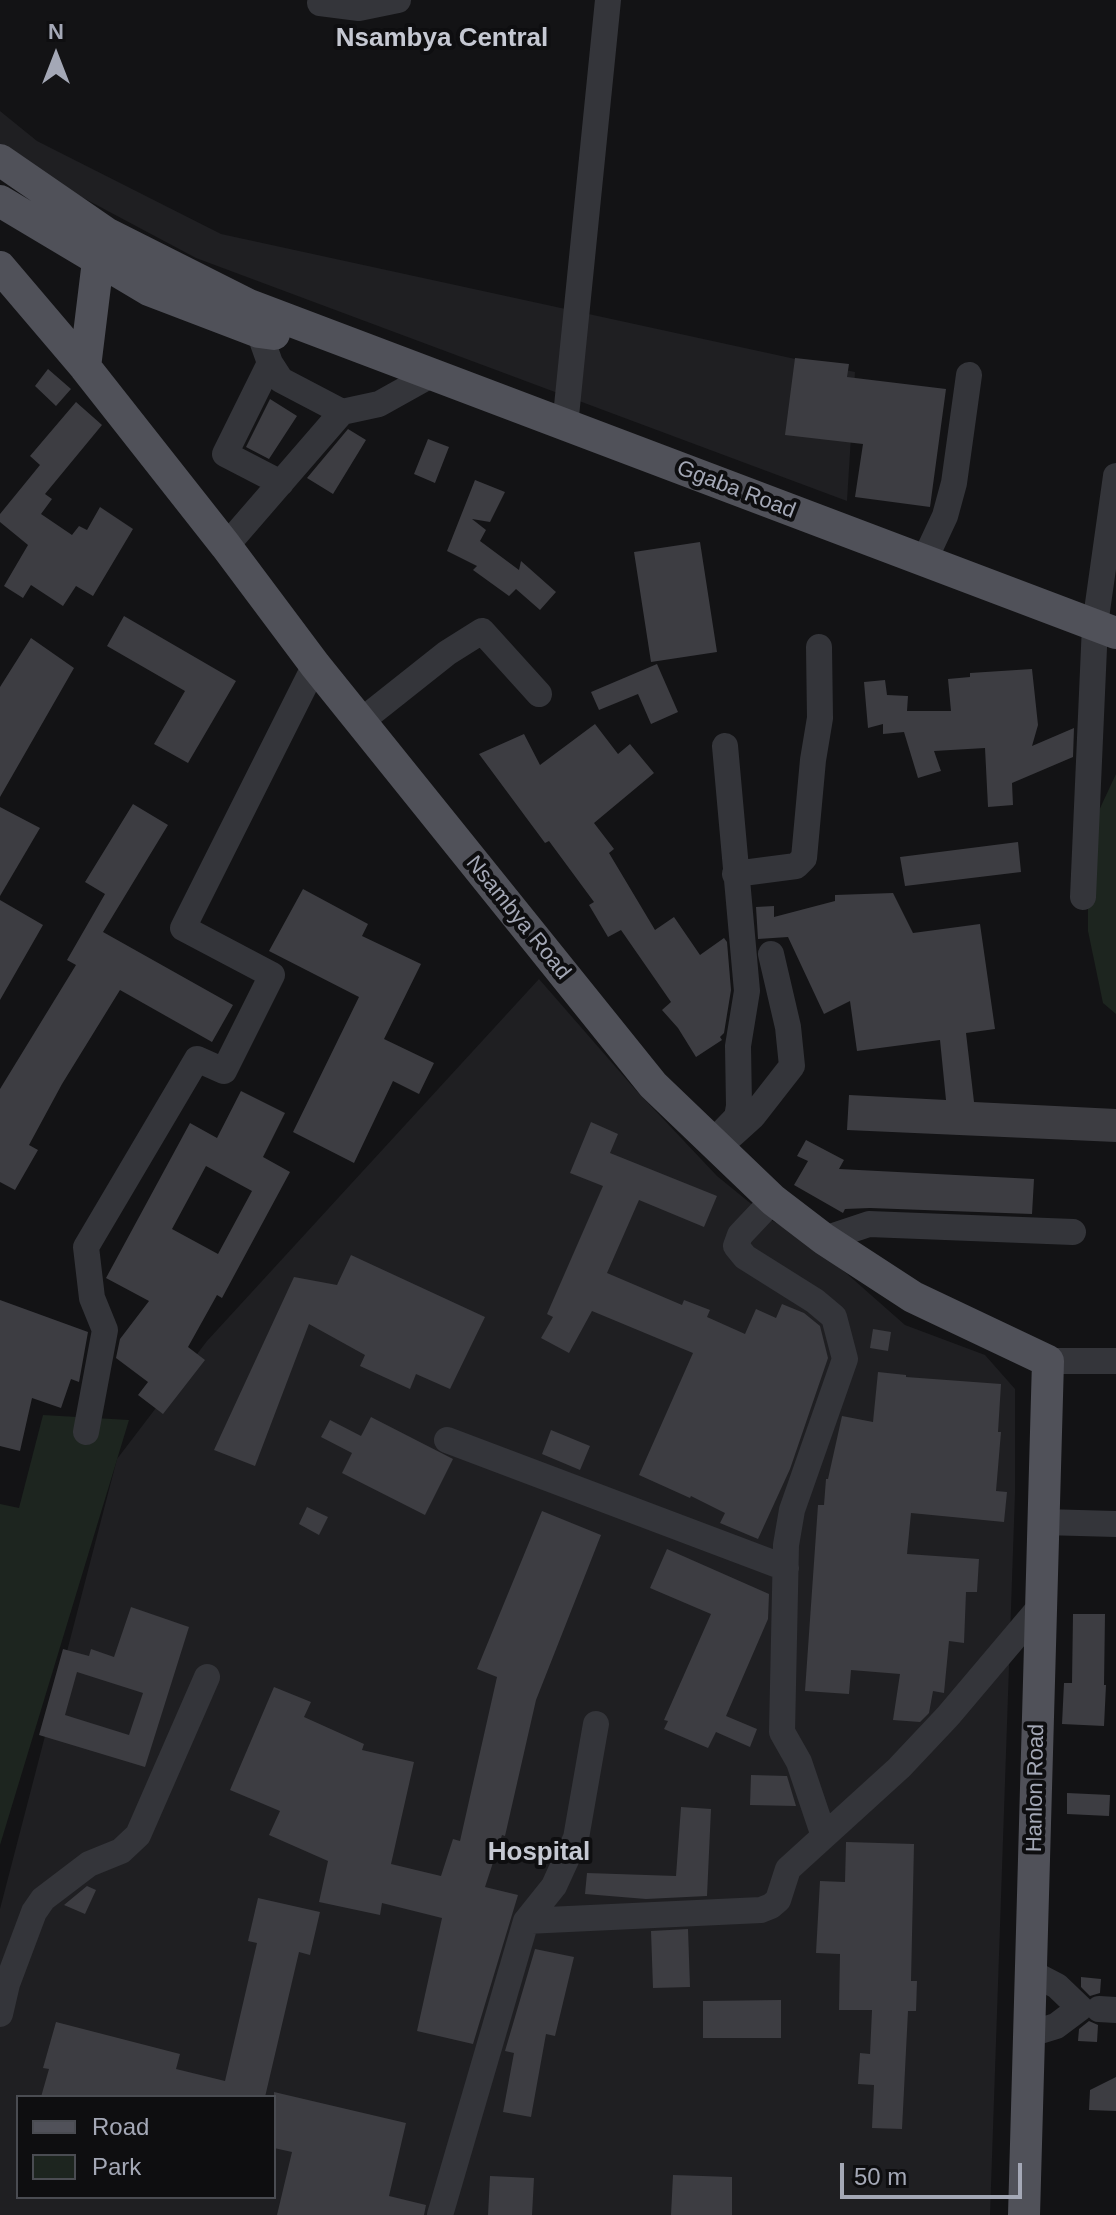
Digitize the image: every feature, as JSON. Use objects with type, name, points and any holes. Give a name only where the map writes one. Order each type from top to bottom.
[{"type":"main road","points":[[0,160],[102,247]]},
{"type":"main road","points":[[0,201],[102,247]]},
{"type":"main road","name":"Ggaba Road","points":[[102,247],[149,290],[259,332],[357,344]]},
{"type":"main road","name":"Ggaba Road","points":[[102,247],[565,426],[1106,629]]},
{"type":"main road","points":[[85,367],[102,247]]},
{"type":"main road","name":"Nsambya Road","points":[[3,277],[85,367],[360,722],[653,1085],[773,1200],[824,1239],[913,1297],[1048,1361]]},
{"type":"main road","name":"Hanlon Road","points":[[1024,2215],[1048,1361]]},
{"type":"street","points":[[320,3],[359,8],[398,0]]},
{"type":"street","points":[[565,426],[608,0]]},
{"type":"street","points":[[259,332],[270,363],[281,380],[342,412]]},
{"type":"street","points":[[270,363],[225,454],[281,483]]},
{"type":"street","points":[[226,546],[342,412],[379,404],[431,375]]},
{"type":"street","points":[[924,561],[945,516],[954,483],[969,375]]},
{"type":"street","points":[[1083,897],[1116,476]]},
{"type":"street","points":[[360,722],[447,653],[482,631],[539,694]]},
{"type":"street","points":[[735,874],[796,866],[804,858],[820,718],[819,647]]},
{"type":"street","points":[[86,1432],[105,1330],[92,1298],[86,1247],[197,1059],[224,1071],[272,975],[183,928],[315,665]]},
{"type":"street","points":[[715,1146],[737,1117],[738,1046],[747,991],[725,746]]},
{"type":"street","points":[[715,1146],[753,1116],[792,1066],[788,1027],[771,954]]},
{"type":"street","points":[[773,1200],[740,1235],[736,1246],[745,1257],[815,1301],[834,1317],[845,1359],[792,1510],[786,1568],[782,1732],[799,1762],[824,1836]]},
{"type":"street","points":[[824,1239],[869,1224],[1073,1232]]},
{"type":"street","points":[[1048,1361],[1116,1361]]},
{"type":"street","points":[[447,1440],[786,1568]]},
{"type":"street","points":[[1043,1522],[1116,1524]]},
{"type":"street","points":[[526,1921],[761,1910],[778,1900],[788,1869],[909,1758],[1041,1606]]},
{"type":"street","points":[[0,2014],[7,1984],[34,1912],[43,1899],[89,1864],[121,1851],[138,1835],[207,1677]]},
{"type":"street","points":[[440,2215],[526,1921],[554,1886],[576,1838],[596,1724]]},
{"type":"street","points":[[1030,2034],[1056,2026],[1080,2008],[1057,1986],[1032,1973]]},
{"type":"shaded area","points":[[0,111],[37,141],[221,234],[855,372],[847,501],[196,258],[14,161],[0,149]]},
{"type":"shaded area","points":[[539,979],[634,1088],[717,1176],[771,1220],[812,1243],[905,1325],[985,1355],[1015,1389],[1015,1493],[990,2215],[0,2215],[0,1909],[117,1459],[207,1341]]},
{"type":"green space","points":[[1116,774],[1116,1014],[1103,1003],[1088,931],[1088,834]]},
{"type":"green space","points":[[43,1415],[129,1420],[0,1845],[0,1504],[19,1508]]},
{"type":"building","points":[[795,358],[849,364],[847,377],[946,389],[930,507],[855,497],[863,444],[785,435]]},
{"type":"building","points":[[48,369],[71,389],[56,406],[35,386]]},
{"type":"building","points":[[270,399],[297,416],[269,459],[246,447]]},
{"type":"building","points":[[76,402],[102,425],[45,494],[52,499],[41,514],[72,535],[79,526],[87,530],[100,507],[133,529],[93,596],[76,586],[63,606],[31,585],[23,598],[4,586],[28,545],[0,522],[0,514],[40,465],[30,456]]},
{"type":"building","points":[[348,429],[366,440],[333,494],[307,478]]},
{"type":"building","points":[[428,439],[449,447],[435,483],[414,474]]},
{"type":"building","points":[[475,480],[505,492],[490,522],[472,519],[486,530],[480,541],[519,570],[521,561],[556,592],[540,610],[516,589],[509,596],[473,570],[477,566],[447,551]]},
{"type":"building","points":[[700,542],[717,652],[651,662],[634,552]]},
{"type":"building","points":[[124,616],[236,681],[188,763],[154,744],[185,691],[107,646]]},
{"type":"building","points":[[31,638],[74,668],[0,797],[0,687]]},
{"type":"building","points":[[657,664],[678,712],[651,724],[638,694],[599,710],[591,692]]},
{"type":"building","points":[[1032,669],[1038,725],[1032,746],[1074,728],[1073,757],[1012,783],[1013,805],[988,807],[985,748],[934,751],[941,771],[918,778],[904,732],[883,734],[883,724],[868,728],[864,682],[885,680],[887,695],[908,696],[907,711],[951,711],[948,679],[970,677],[970,673]]},
{"type":"building","points":[[595,724],[618,754],[630,744],[654,773],[594,823],[614,849],[609,853],[655,930],[674,917],[700,955],[724,938],[727,942],[731,990],[724,1033],[720,1037],[722,1040],[696,1057],[678,1028],[662,1010],[671,1002],[621,930],[608,937],[589,905],[594,902],[549,841],[545,843],[479,754],[524,734],[540,765]]},
{"type":"building","points":[[133,804],[168,825],[103,932],[233,1005],[212,1042],[120,990],[62,1084],[29,1145],[38,1150],[15,1190],[0,1182],[0,1089],[76,965],[67,960],[105,894],[85,882]]},
{"type":"building","points":[[0,807],[40,828],[0,896]]},
{"type":"building","points":[[1018,842],[1021,872],[905,886],[900,857]]},
{"type":"building","points":[[303,889],[368,924],[362,936],[421,964],[384,1039],[434,1063],[419,1094],[393,1081],[354,1163],[293,1132],[359,997],[269,951]]},
{"type":"building","points":[[893,893],[913,933],[980,924],[995,1029],[966,1033],[974,1102],[1116,1109],[1116,1142],[847,1130],[849,1095],[946,1100],[940,1040],[857,1051],[850,1001],[824,1014],[788,937],[758,939],[756,907],[774,906],[774,917],[835,901],[835,895]]},
{"type":"building","points":[[0,900],[43,925],[0,1000]]},
{"type":"building","points":[[241,1091],[285,1113],[263,1157],[290,1172],[222,1298],[217,1295],[188,1347],[205,1360],[163,1414],[138,1395],[148,1382],[116,1358],[120,1339],[149,1301],[106,1278],[190,1123],[217,1138]],"holes":[[[206,1166],[252,1191],[218,1254],[172,1229]]]},
{"type":"building","points":[[591,1122],[618,1134],[610,1153],[717,1196],[704,1227],[639,1200],[607,1273],[682,1305],[684,1300],[710,1310],[707,1317],[745,1334],[756,1309],[776,1318],[782,1304],[804,1313],[820,1326],[828,1358],[790,1469],[758,1539],[720,1523],[725,1513],[639,1475],[693,1353],[592,1311],[569,1353],[541,1338],[553,1317],[547,1314],[603,1186],[570,1173]]},
{"type":"building","points":[[806,1140],[844,1160],[839,1169],[1034,1179],[1032,1214],[870,1208],[845,1209],[843,1213],[794,1185],[808,1161],[797,1156]]},
{"type":"building","points":[[351,1255],[485,1317],[450,1389],[416,1374],[410,1389],[360,1366],[365,1355],[309,1324],[255,1466],[214,1450],[294,1277],[337,1285]]},
{"type":"building","points":[[0,1300],[88,1332],[79,1382],[71,1379],[61,1408],[32,1398],[20,1451],[0,1446]]},
{"type":"building","points":[[873,1329],[891,1332],[888,1351],[870,1348]]},
{"type":"building","points":[[878,1372],[1001,1384],[996,1491],[1007,1492],[1004,1522],[911,1513],[907,1554],[979,1559],[977,1592],[966,1592],[964,1643],[949,1641],[944,1693],[933,1691],[929,1713],[920,1722],[893,1720],[900,1674],[851,1670],[849,1694],[805,1691],[818,1505],[824,1505],[826,1479],[842,1416],[873,1422]]},
{"type":"building","points":[[371,1417],[453,1459],[425,1515],[342,1473],[352,1453],[321,1437],[330,1420],[361,1436]]},
{"type":"building","points":[[551,1430],[590,1446],[580,1470],[542,1454]]},
{"type":"building","points":[[307,1507],[328,1517],[319,1535],[299,1524]]},
{"type":"building","points":[[542,1511],[601,1535],[536,1700],[505,1836],[502,1835],[485,1887],[518,1895],[473,2044],[417,2031],[442,1918],[382,1903],[380,1915],[319,1902],[328,1861],[269,1835],[280,1811],[230,1790],[274,1687],[311,1702],[304,1717],[364,1744],[362,1750],[414,1762],[391,1864],[441,1876],[453,1839],[460,1841],[497,1677],[477,1669]]},
{"type":"building","points":[[667,1549],[769,1594],[768,1619],[726,1716],[757,1729],[750,1747],[716,1732],[708,1748],[664,1729],[668,1721],[664,1720],[711,1614],[650,1588]]},
{"type":"building","points":[[131,1607],[189,1627],[145,1767],[39,1735],[63,1649],[89,1656],[91,1649],[114,1657]],"holes":[[[77,1672],[143,1693],[129,1735],[65,1715]]]},
{"type":"building","points":[[1073,1614],[1105,1614],[1104,1726],[1062,1724],[1064,1683],[1072,1683]]},
{"type":"building","points":[[751,1775],[787,1776],[796,1806],[750,1805]]},
{"type":"building","points":[[1067,1793],[1110,1795],[1109,1816],[1067,1814]]},
{"type":"building","points":[[681,1807],[711,1809],[707,1896],[646,1899],[585,1894],[587,1873],[676,1876]]},
{"type":"building","points":[[846,1842],[914,1844],[911,1981],[917,1981],[916,2011],[908,2011],[902,2129],[872,2128],[874,2085],[858,2084],[860,2053],[870,2054],[872,2010],[839,2010],[840,1954],[816,1953],[820,1881],[845,1882]]},
{"type":"building","points":[[87,1886],[96,1890],[85,1914],[64,1905]]},
{"type":"building","points":[[258,1898],[320,1912],[310,1955],[299,1952],[265,2095],[42,2095],[49,2069],[43,2068],[56,2022],[180,2054],[176,2069],[225,2081],[257,1943],[248,1941]]},
{"type":"building","points":[[688,1929],[690,1987],[653,1988],[651,1931]]},
{"type":"building","points":[[535,1949],[574,1957],[555,2036],[546,2034],[531,2117],[503,2112],[514,2053],[505,2051]]},
{"type":"building","points":[[1081,1977],[1101,1979],[1100,1993],[1090,1996],[1081,1987]]},
{"type":"building","points":[[781,2000],[781,2038],[703,2038],[703,2001]]},
{"type":"building","points":[[1089,2021],[1098,2025],[1097,2042],[1078,2041],[1079,2029]]},
{"type":"building","points":[[1116,2077],[1116,2111],[1089,2110],[1090,2090]]},
{"type":"building","points":[[274,2092],[406,2123],[389,2196],[426,2205],[424,2215],[277,2215],[292,2152],[276,2148]]},
{"type":"building","points":[[673,2175],[732,2177],[732,2215],[671,2215]]},
{"type":"building","points":[[490,2176],[534,2178],[532,2215],[488,2215]]},
{"type":"district","name":"Nsambya Central","points":[[442,39]]},
{"type":"district","name":"Hospital","points":[[539,1853]]}]
